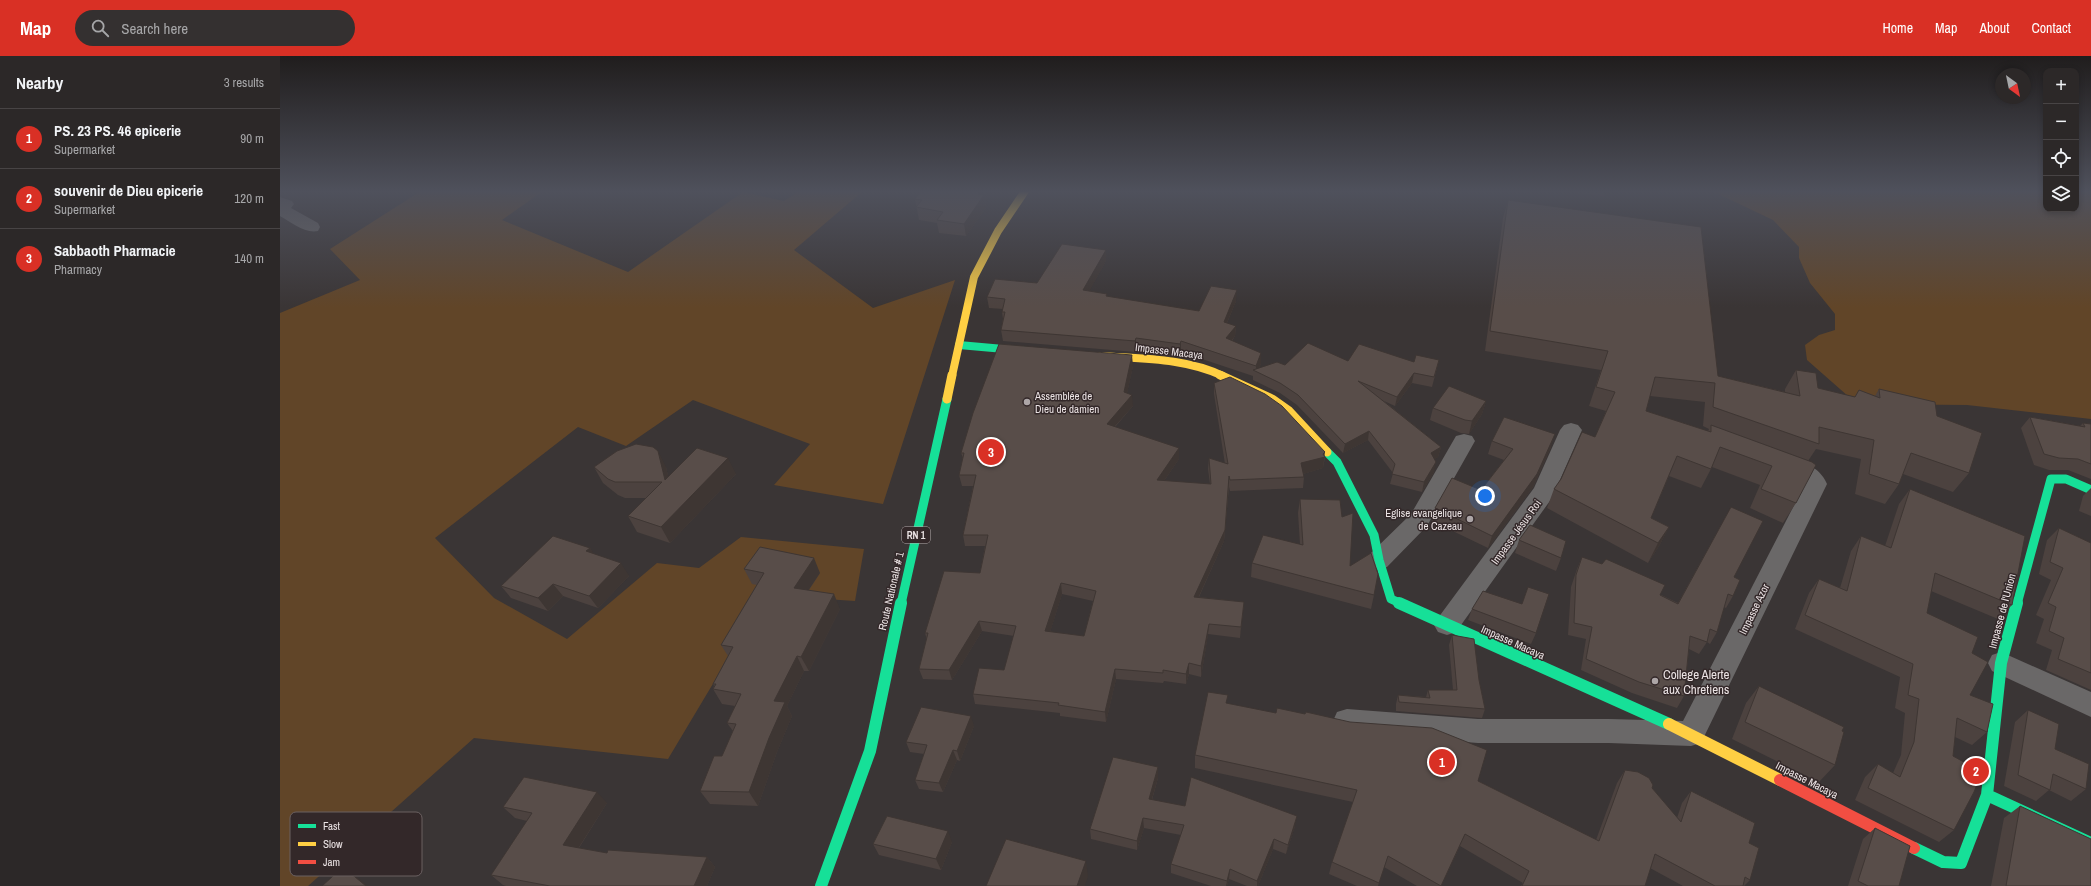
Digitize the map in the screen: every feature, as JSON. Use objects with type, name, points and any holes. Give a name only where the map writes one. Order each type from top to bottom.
[{"type":"street","name":"Route Nationale # 1","points":[[821,886],[870,751],[887,664],[974,277],[999,230]]},
{"type":"street","points":[[959,345],[1036,351]]},
{"type":"street","name":"Impasse Macaya","points":[[1091,356],[1184,363],[1204,367],[1272,398],[1289,411],[1337,462],[1374,535],[1379,560],[1391,599],[1691,734],[1946,864],[1954,865],[1961,863],[1987,795]]},
{"type":"street","name":"Impasse Jésus Roi","points":[[1447,625],[1544,492],[1571,430]]},
{"type":"street","points":[[1379,560],[1403,534],[1419,520],[1464,441]]},
{"type":"street","name":"Impasse Azor","points":[[1691,734],[1816,484],[1815,479],[1809,474],[1765,458]]},
{"type":"street","name":"Impasse de l'Union","points":[[1987,795],[2000,663],[2050,479],[2060,477],[2091,490]]},
{"type":"street","points":[[2000,663],[2091,705]]},
{"type":"street","points":[[1346,721],[1478,731],[1609,731],[1691,734]]},
{"type":"street","points":[[1987,795],[2016,807],[2091,843]]},
{"type":"shaded area","points":[[360,230],[526,230],[628,272],[689,230],[818,230],[794,250],[873,308],[955,280],[883,504],[774,485],[810,444],[693,400],[626,446],[578,427],[435,538],[494,598],[567,639],[657,563],[699,568],[741,537],[864,549],[855,601],[766,595],[668,759],[474,738],[391,812],[290,812],[290,876],[319,876],[308,886],[280,886],[280,313],[360,280],[330,249]]},
{"type":"shaded area","points":[[1782,230],[2091,230],[2091,419],[1967,405],[1857,404],[1807,360],[1805,345],[1819,335],[1835,330],[1835,314],[1810,283],[1799,258],[1799,247]]},
{"type":"building","points":[[1504,230],[1701,230],[1718,376],[1800,396],[1796,370],[1816,373],[1818,388],[1855,397],[1859,390],[1880,398],[1879,389],[1935,402],[1937,416],[1982,433],[1969,473],[1911,453],[1899,484],[1869,474],[1874,440],[1819,427],[1819,444],[1713,407],[1715,383],[1655,377],[1646,411],[1711,432],[1711,425],[1812,462],[1816,465],[1796,503],[1761,489],[1772,466],[1720,447],[1711,469],[1677,456],[1651,518],[1669,527],[1658,543],[1554,489],[1561,479],[1582,432],[1595,437],[1615,392],[1596,387],[1608,351],[1490,331]]},
{"type":"building","points":[[1062,244],[1106,250],[1083,290],[1107,294],[1106,296],[1199,311],[1211,286],[1237,290],[1224,322],[1236,326],[1226,338],[1261,353],[1256,366],[1181,341],[1180,344],[1136,338],[1135,341],[1001,330],[1005,312],[1002,312],[1005,299],[987,297],[995,279],[1037,283]]},
{"type":"building","points":[[1308,343],[1348,361],[1359,344],[1414,362],[1416,355],[1439,360],[1434,377],[1414,373],[1397,397],[1358,381],[1441,447],[1431,453],[1436,462],[1424,482],[1392,474],[1395,464],[1369,431],[1345,444],[1298,395],[1280,383],[1253,370],[1277,362],[1285,365]]},
{"type":"building","points":[[999,344],[1132,355],[1124,392],[1132,395],[1107,424],[1179,448],[1157,480],[1211,484],[1209,458],[1228,464],[1214,383],[1230,377],[1265,394],[1282,406],[1325,452],[1323,454],[1325,457],[1301,463],[1304,477],[1230,480],[1229,476],[1225,530],[1194,597],[1244,602],[1241,627],[1209,624],[1201,666],[1189,663],[1186,674],[1163,670],[1163,673],[1115,669],[1105,712],[1058,705],[1059,703],[973,694],[979,668],[1004,670],[1016,626],[979,621],[949,670],[919,669],[928,633],[925,633],[944,571],[980,573],[988,535],[963,535],[976,475],[959,475],[964,453],[961,453],[973,413]],"holes":[[[1061,583],[1096,591],[1084,636],[1045,631]]]},
{"type":"building","points":[[1449,386],[1486,401],[1472,421],[1465,420],[1433,408]]},
{"type":"building","points":[[1504,417],[1555,434],[1537,474],[1492,536],[1435,508],[1452,478],[1481,490],[1513,449],[1492,441]]},
{"type":"building","points":[[2030,417],[2085,427],[2083,423],[2091,424],[2091,464],[2078,459],[2059,458],[2044,454]]},
{"type":"building","points":[[636,444],[653,447],[658,451],[665,480],[697,448],[728,458],[661,527],[628,516],[662,482],[615,482],[608,479],[594,467],[617,451]]},
{"type":"building","points":[[1910,489],[2025,536],[2012,605],[1935,573],[1927,613],[1978,637],[1972,653],[1988,662],[1970,695],[1993,704],[1987,732],[1957,718],[1953,756],[1982,772],[1974,792],[1954,830],[1868,788],[1878,764],[1900,777],[1914,742],[1919,699],[1908,695],[1913,664],[1805,615],[1819,579],[1847,591],[1861,536],[1891,548]]},
{"type":"building","points":[[1300,499],[1340,500],[1342,517],[1353,513],[1350,566],[1371,553],[1378,574],[1374,595],[1252,563],[1263,535],[1303,545]]},
{"type":"building","points":[[1731,507],[1763,521],[1734,577],[1740,580],[1733,596],[1728,594],[1717,632],[1710,629],[1707,642],[1690,636],[1684,696],[1639,682],[1586,659],[1592,627],[1574,623],[1576,575],[1582,557],[1602,564],[1606,559],[1665,585],[1660,595],[1678,604]]},
{"type":"building","points":[[1530,525],[1566,541],[1561,558],[1519,540]]},
{"type":"building","points":[[2059,528],[2091,543],[2091,673],[2058,659],[2064,638],[2049,631],[2056,607],[2048,603],[2063,568],[2050,562]]},
{"type":"building","points":[[553,536],[590,548],[586,551],[621,563],[589,596],[553,584],[538,598],[501,586]]},
{"type":"building","points":[[760,547],[814,558],[794,588],[834,594],[801,657],[797,656],[774,701],[785,702],[769,738],[749,792],[700,791],[714,756],[722,756],[736,724],[727,723],[741,694],[713,689],[716,684],[713,684],[733,647],[721,645],[764,573],[744,569]]},
{"type":"building","points":[[1528,587],[1549,594],[1536,633],[1472,609],[1483,591],[1522,604]]},
{"type":"building","points":[[1452,635],[1474,639],[1479,680],[1485,709],[1399,702],[1398,695],[1430,698],[1428,690],[1457,690]]},
{"type":"building","points":[[1759,686],[1844,727],[1835,765],[1745,722]]},
{"type":"building","points":[[1208,692],[1228,695],[1226,703],[1276,713],[1277,708],[1305,714],[1306,712],[1350,722],[1432,728],[1487,750],[1478,781],[1599,841],[1625,770],[1638,772],[1649,778],[1653,785],[1652,788],[1681,822],[1691,791],[1755,823],[1749,843],[1759,848],[1750,880],[1745,877],[1743,886],[1715,886],[1655,854],[1645,886],[1522,886],[1529,871],[1465,834],[1441,886],[1388,856],[1379,883],[1332,862],[1357,790],[1195,755]]},
{"type":"building","points":[[921,707],[971,716],[957,751],[953,750],[939,783],[915,780],[927,745],[906,742]]},
{"type":"building","points":[[2028,710],[2059,724],[2055,749],[2089,764],[2086,789],[2053,774],[2050,790],[2018,775]]},
{"type":"building","points":[[1113,757],[1158,767],[1149,799],[1185,806],[1191,777],[1297,816],[1288,845],[1274,839],[1257,881],[1230,869],[1227,881],[1171,864],[1184,825],[1143,818],[1137,841],[1090,829]]},
{"type":"building","points":[[524,777],[597,792],[563,845],[607,853],[608,850],[707,857],[694,886],[550,886],[491,875],[532,813],[503,807]]},
{"type":"building","points":[[2020,806],[2091,839],[2091,886],[2006,886]]},
{"type":"building","points":[[887,816],[948,831],[936,859],[873,844]]},
{"type":"building","points":[[1875,828],[1910,846],[1899,886],[1868,886],[1858,881]]},
{"type":"building","points":[[1006,839],[1086,861],[1077,886],[986,886]]},
{"type":"building","points":[[333,876],[354,876],[366,886],[322,886]]},
{"type":"traffic: fast","points":[[959,345],[1027,351]]},
{"type":"traffic: fast","points":[[821,886],[870,751],[887,664],[947,399]]},
{"type":"traffic: fast","points":[[1327,452],[1337,462],[1374,535],[1379,560],[1391,599],[1669,724]]},
{"type":"traffic: fast","points":[[1987,795],[2001,663],[2051,479],[2061,477],[2091,490]]},
{"type":"traffic: fast","points":[[1914,848],[1949,864],[1961,863],[1987,795],[2091,843]]},
{"type":"traffic: slow","points":[[947,399],[974,277],[999,230]]},
{"type":"traffic: slow","points":[[1101,356],[1184,363],[1204,367],[1272,399],[1289,411],[1327,452]]},
{"type":"traffic: slow","points":[[1669,724],[1780,780]]},
{"type":"traffic: jam","points":[[1780,780],[1914,848]]},
{"type":"place","name":"Assemblée de Dieu de damien","points":[[1027,402]]},
{"type":"place","name":"Sabbaoth Pharmacie","points":[[991,452]]},
{"type":"place","name":"Eglise evangelique de Cazeau","points":[[1470,519]]},
{"type":"place","name":"College Alerte aux Chretiens","points":[[1655,681]]},
{"type":"place","name":"PS. 23 PS. 46 epicerie","points":[[1442,762]]},
{"type":"place","name":"souvenir de Dieu epicerie","points":[[1976,771]]}]
